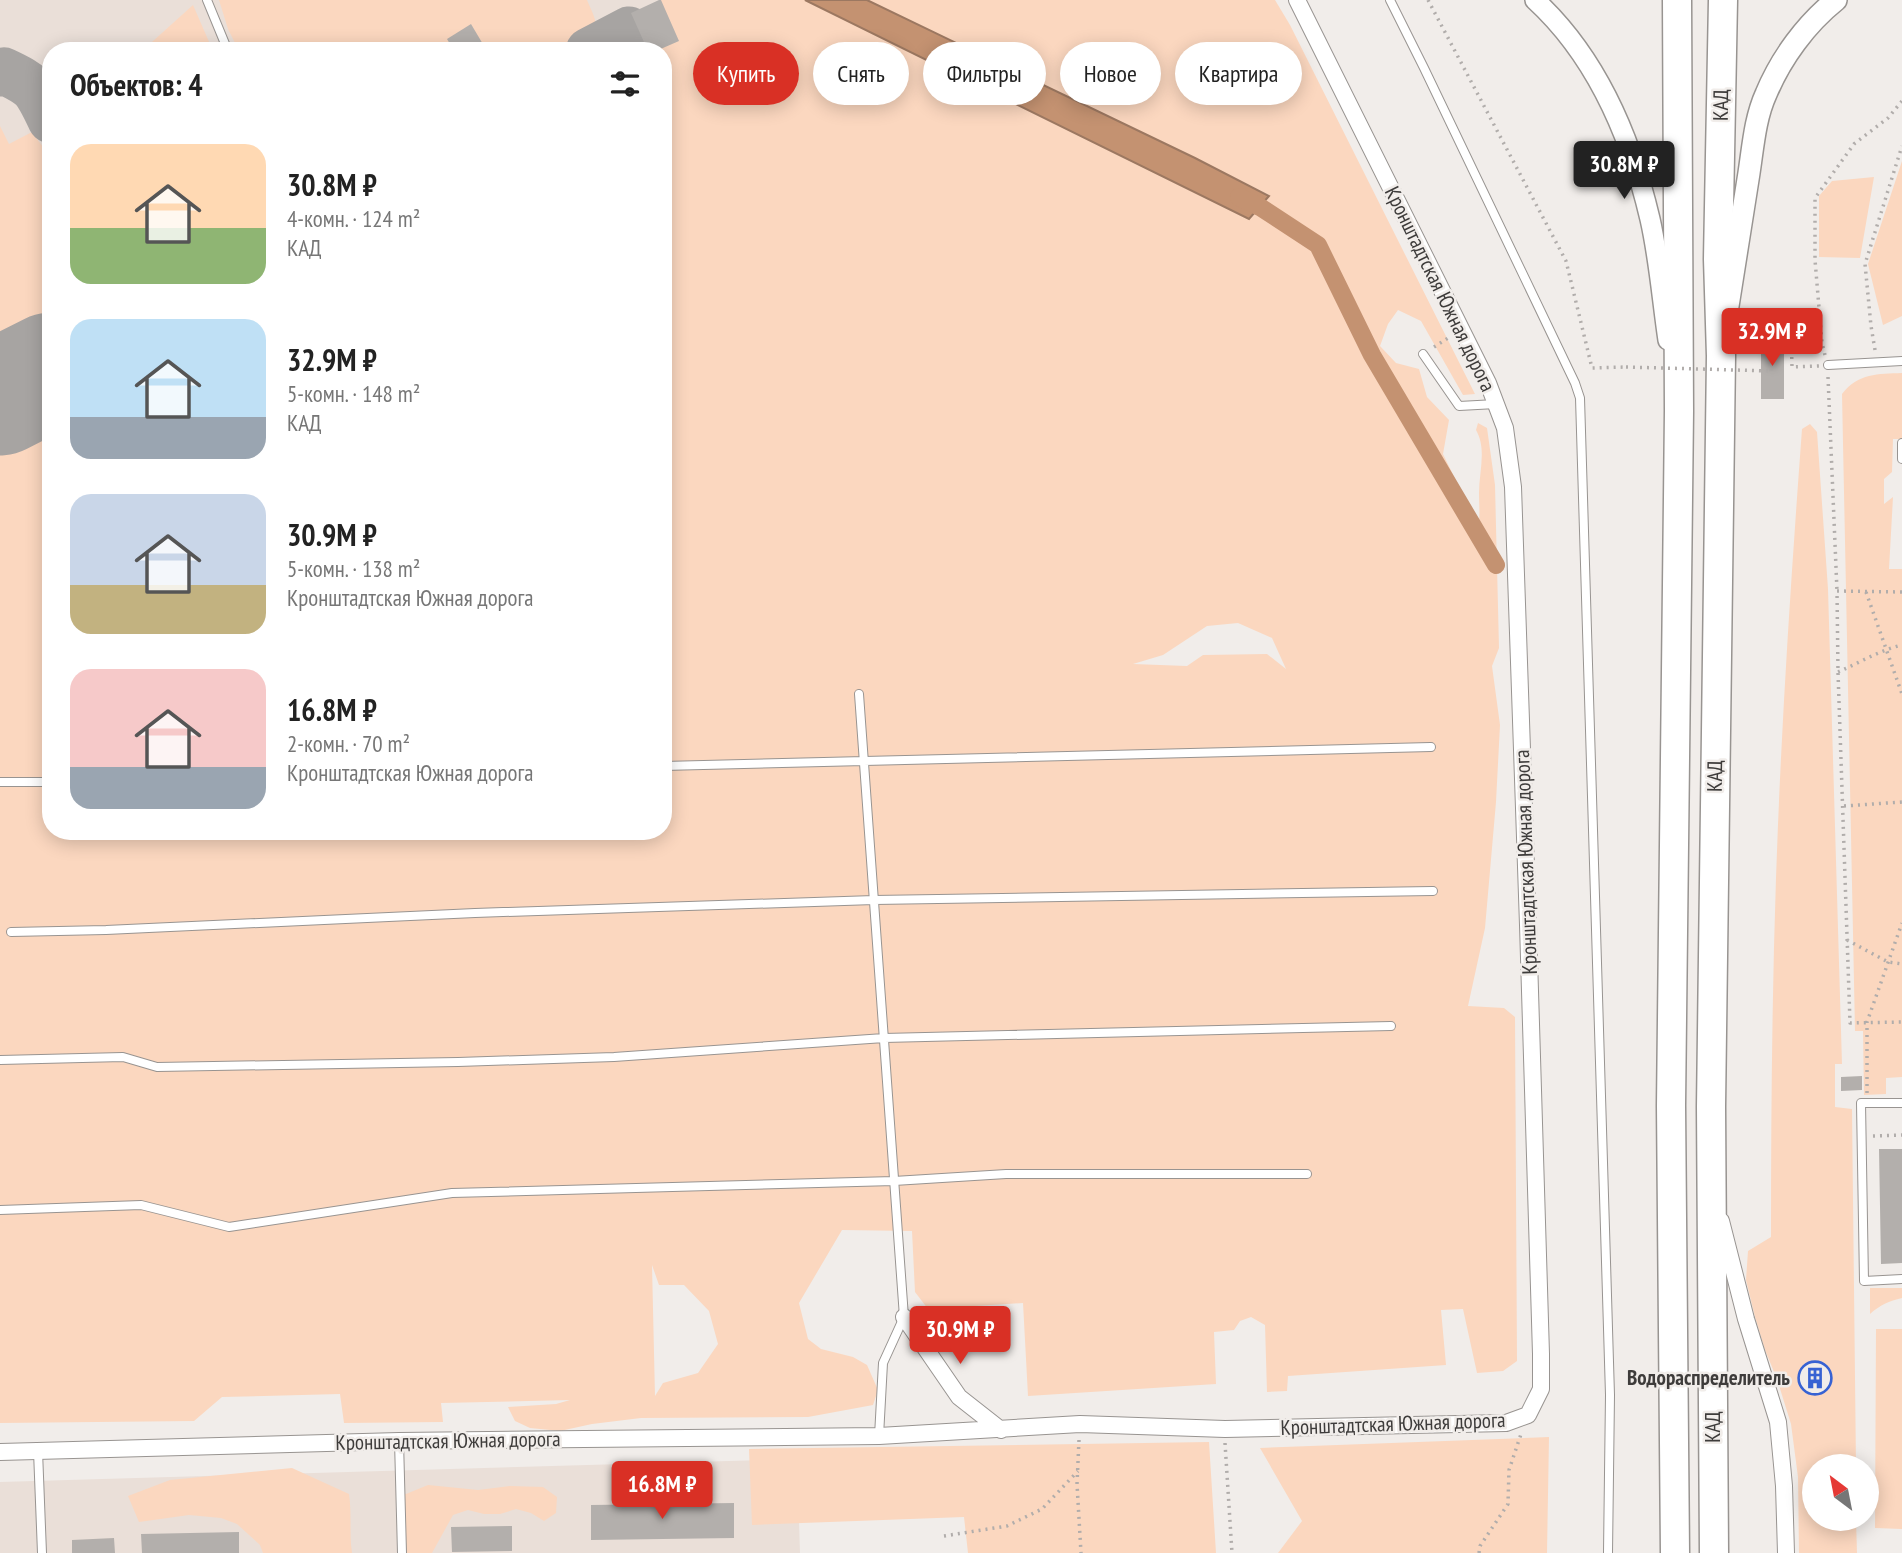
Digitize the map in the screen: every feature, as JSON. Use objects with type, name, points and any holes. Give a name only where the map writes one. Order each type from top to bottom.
[{"type":"highway","name":"КАД","points":[[1675,1553],[1671,1106],[1679,411],[1677,0]]},
{"type":"highway","name":"КАД","points":[[1714,1553],[1711,1107],[1721,356],[1718,258],[1723,0]]},
{"type":"main road","points":[[1721,356],[1752,151],[1765,95],[1788,52],[1820,14],[1836,0]]},
{"type":"street","name":"Кронштадтская Южная дорога","points":[[0,1452],[399,1441],[878,1436],[1080,1424],[1225,1429],[1506,1423],[1528,1415],[1541,1389],[1541,1354],[1513,487],[1505,428],[1488,383],[1297,0]]},
{"type":"street","points":[[1535,0],[1583,58],[1609,101],[1628,140],[1650,220],[1679,411]]},
{"type":"street","points":[[1712,1182],[1746,1319],[1778,1422],[1786,1553]]},
{"type":"street","points":[[904,1317],[959,1397],[1001,1430]]},
{"type":"lane","points":[[207,0],[224,42]]},
{"type":"lane","points":[[1390,0],[1580,398],[1610,1395],[1608,1553]]},
{"type":"lane","points":[[1423,354],[1459,407],[1496,404]]},
{"type":"lane","points":[[1828,365],[1902,361]]},
{"type":"lane","points":[[1902,443],[1902,459]]},
{"type":"lane","points":[[859,695],[904,1317],[883,1363],[878,1436]]},
{"type":"lane","points":[[672,766],[1431,747]]},
{"type":"lane","points":[[0,782],[42,782]]},
{"type":"lane","points":[[11,932],[874,900],[1433,891]]},
{"type":"lane","points":[[0,1060],[123,1057],[157,1067],[458,1062],[614,1057],[884,1038],[1391,1026]]},
{"type":"lane","points":[[1902,1103],[1861,1104],[1864,1280],[1902,1279]]},
{"type":"lane","points":[[0,1210],[141,1205],[229,1227],[453,1194],[894,1181],[1006,1174],[1307,1174]]},
{"type":"lane","points":[[399,1441],[402,1553]]},
{"type":"lane","points":[[38,1451],[42,1553]]},
{"type":"path","points":[[1428,0],[1566,261],[1592,368],[1771,371],[1773,331],[1791,331],[1791,367],[1828,365]]},
{"type":"path","points":[[1902,101],[1888,118],[1854,144],[1815,198],[1815,260],[1822,343],[1828,365],[1838,591],[1838,672],[1850,1023],[1902,1022]]},
{"type":"path","points":[[1877,362],[1865,264],[1902,146]]},
{"type":"path","points":[[1423,354],[1461,329]]},
{"type":"path","points":[[1838,591],[1902,592]]},
{"type":"path","points":[[1866,592],[1902,694]]},
{"type":"path","points":[[1838,672],[1885,649],[1902,645]]},
{"type":"path","points":[[1844,806],[1902,802]]},
{"type":"path","points":[[1867,1104],[1867,1022],[1902,923]]},
{"type":"path","points":[[1846,939],[1888,961],[1902,964]]},
{"type":"path","points":[[1861,1137],[1902,1135]]},
{"type":"path","points":[[1479,1553],[1480,1546],[1508,1504],[1509,1471],[1528,1415]]},
{"type":"path","points":[[1080,1424],[1077,1471],[1080,1553]]},
{"type":"path","points":[[1225,1429],[1231,1553]]},
{"type":"path","points":[[944,1536],[1007,1526],[1042,1509],[1077,1471]]},
{"type":"shaded area","points":[[0,0],[288,0],[284,42],[42,42],[42,249],[0,152]]},
{"type":"shaded area","points":[[219,0],[587,0],[595,20],[594,34],[589,42],[234,42]]},
{"type":"shaded area","points":[[558,0],[661,0],[657,42],[467,42]]},
{"type":"shaded area","points":[[661,0],[805,0],[890,42],[813,42],[813,105],[909,105],[909,51],[923,58],[923,105],[1018,105],[1249,219],[1269,195],[1085,105],[1161,105],[1161,42],[1060,42],[1060,93],[1046,86],[1046,42],[954,42],[867,0],[1275,0],[1299,42],[1175,42],[1175,105],[1302,105],[1302,49],[1475,394],[1463,395],[1421,321],[1398,310],[1388,324],[1380,346],[1396,363],[1419,369],[1427,397],[1449,420],[1443,454],[1479,522],[1482,453],[1476,430],[1478,423],[1487,428],[1495,485],[1499,648],[1492,666],[1500,725],[1485,928],[1468,1006],[1504,1008],[1515,1017],[1517,1361],[1503,1371],[1477,1373],[1463,1309],[1441,1310],[1446,1365],[1288,1376],[1287,1391],[1267,1392],[1265,1325],[1251,1317],[1240,1321],[1234,1330],[1214,1332],[1216,1384],[1028,1396],[1023,1303],[928,1309],[915,1292],[912,1231],[842,1230],[799,1303],[808,1339],[821,1349],[853,1357],[867,1365],[878,1390],[873,1405],[808,1417],[641,1418],[560,1431],[530,1428],[515,1421],[508,1407],[556,1404],[570,1400],[441,1403],[443,1422],[344,1423],[340,1394],[222,1397],[194,1421],[0,1423],[0,444],[42,423],[42,840],[672,840],[672,42],[657,42]],"holes":[[[1238,623],[1272,638],[1286,669],[1267,654],[1203,655],[1187,666],[1133,664],[1163,655],[1207,626]],[[652,1265],[659,1285],[684,1285],[709,1311],[718,1344],[698,1373],[663,1383],[655,1396]]]},
{"type":"shaded area","points":[[805,0],[867,0],[954,42],[923,42],[923,58],[909,51],[909,42],[890,42]]},
{"type":"shaded area","points":[[193,5],[209,42],[152,42]]},
{"type":"shaded area","points":[[1046,86],[1060,93],[1060,105],[1085,105],[1195,158],[1269,196],[1249,219],[1018,105],[1046,105]]},
{"type":"shaded area","points":[[0,126],[9,144],[32,132],[42,146],[42,324],[0,345]]},
{"type":"shaded area","points":[[1902,161],[1902,316],[1883,325],[1868,264]]},
{"type":"shaded area","points":[[1874,177],[1860,258],[1819,257],[1819,196],[1832,181]]},
{"type":"shaded area","points":[[42,281],[42,440],[0,461],[0,302]]},
{"type":"shaded area","points":[[1902,373],[1902,439],[1893,439],[1892,472],[1884,479],[1884,504],[1893,497],[1889,569],[1902,569],[1902,1077],[1886,1078],[1886,1094],[1864,1095],[1863,1031],[1855,1031],[1842,394],[1862,378]]},
{"type":"shaded area","points":[[1810,424],[1817,432],[1828,589],[1842,1064],[1835,1064],[1835,1107],[1852,1109],[1856,1454],[1802,1454],[1802,1531],[1856,1531],[1857,1553],[1799,1553],[1798,1477],[1791,1424],[1765,1350],[1746,1280],[1748,1251],[1771,1237],[1776,878],[1790,597],[1802,429]]},
{"type":"shaded area","points":[[1870,1288],[1902,1288],[1902,1298],[1877,1308],[1870,1314]]},
{"type":"shaded area","points":[[1876,1329],[1902,1329],[1902,1529],[1880,1528],[1880,1454],[1875,1454]]},
{"type":"shaded area","points":[[1549,1437],[1547,1553],[1278,1553],[1302,1521],[1260,1448]]},
{"type":"shaded area","points":[[1209,1442],[1216,1553],[968,1553],[964,1517],[752,1525],[749,1449]]},
{"type":"shaded area","points":[[797,1459],[800,1553],[0,1553],[0,1482]]},
{"type":"shaded area","points":[[292,1468],[349,1494],[352,1553],[263,1553],[260,1545],[237,1524],[221,1518],[189,1515],[139,1522],[128,1496],[170,1480]]},
{"type":"shaded area","points":[[428,1485],[478,1490],[510,1486],[543,1487],[557,1497],[556,1513],[544,1521],[531,1513],[516,1509],[500,1514],[468,1510],[453,1515],[432,1553],[405,1553],[406,1515],[401,1493],[406,1494]]},
{"type":"building","points":[[661,0],[679,41],[672,44],[644,42],[631,13]]},
{"type":"building","points":[[471,24],[482,42],[449,42],[447,39]]},
{"type":"building","points":[[1761,337],[1784,337],[1784,399],[1761,399]]},
{"type":"building","points":[[1862,1076],[1862,1090],[1841,1091],[1841,1077]]},
{"type":"building","points":[[1879,1149],[1902,1149],[1902,1263],[1881,1264]]},
{"type":"building","points":[[734,1503],[734,1538],[591,1540],[591,1505]]},
{"type":"building","points":[[512,1526],[512,1551],[452,1552],[451,1527]]},
{"type":"building","points":[[239,1532],[239,1553],[142,1553],[141,1534]]},
{"type":"building","points":[[114,1538],[115,1553],[72,1553],[72,1540]]},
{"type":"waterway","points":[[1239,197],[1260,207],[1318,245],[1372,355],[1496,565]]},
{"type":"taxiway","points":[[606,42],[629,30]]},
{"type":"taxiway","points":[[0,73],[4,71],[29,85],[42,103]]},
{"type":"runway","points":[[0,397],[42,376]]},
{"type":"place","name":"Водораспределитель","points":[[1815,1378]]}]
